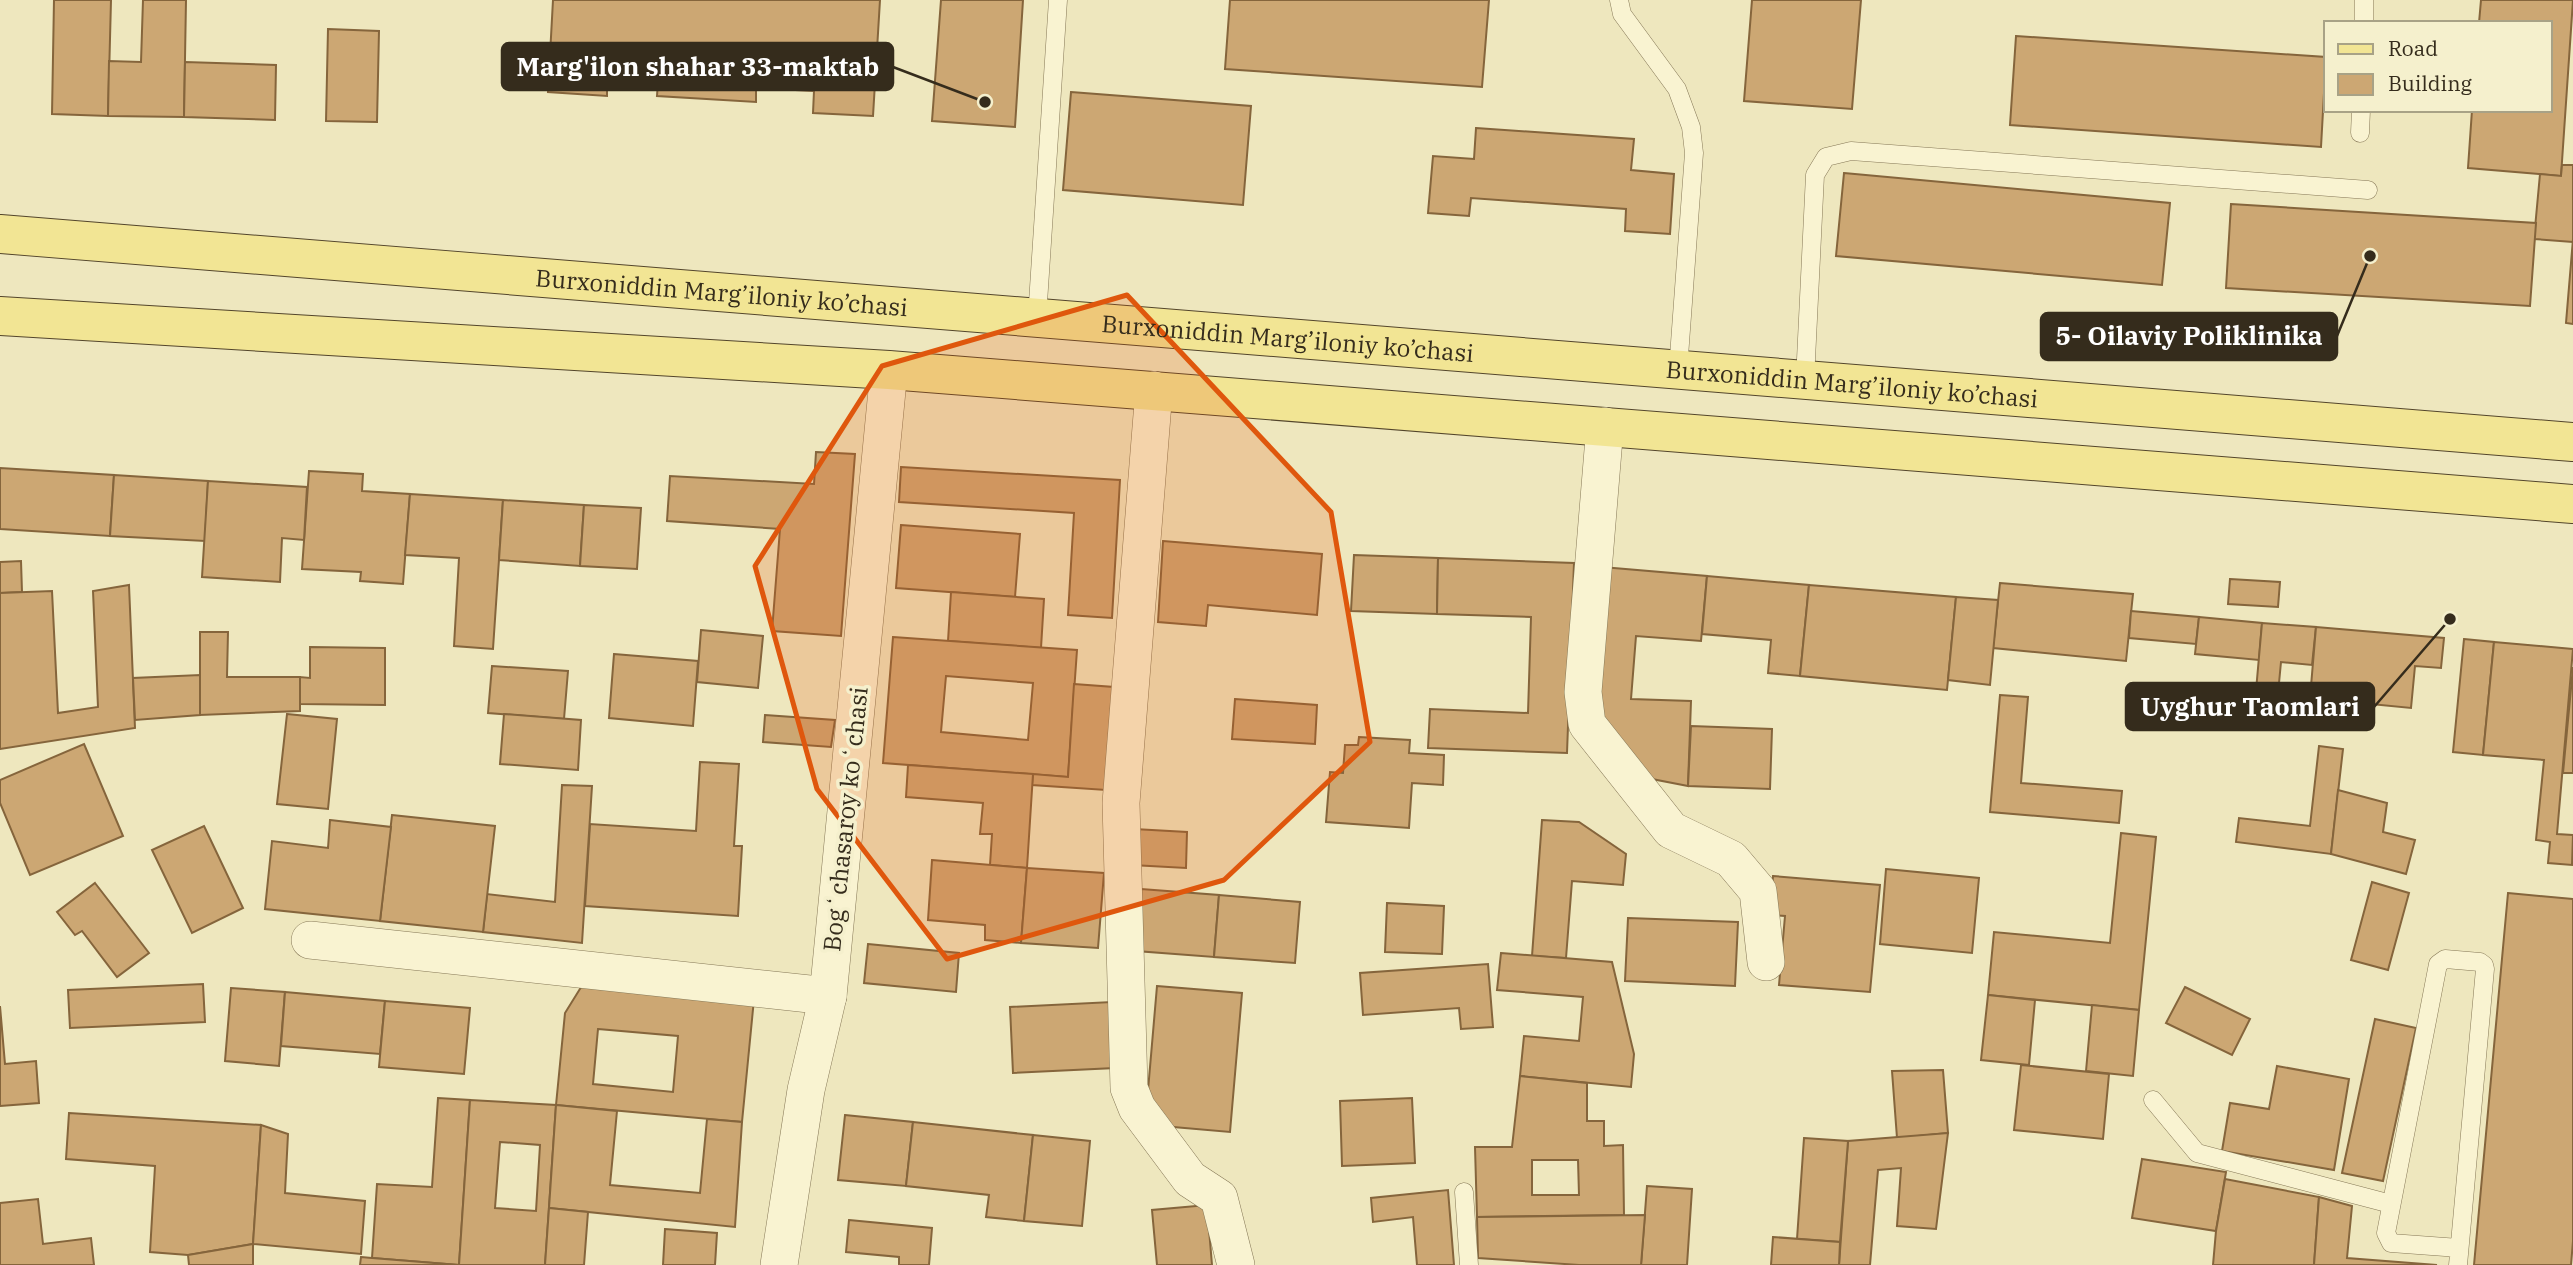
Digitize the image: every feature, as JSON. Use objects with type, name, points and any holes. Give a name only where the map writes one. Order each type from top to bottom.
[{"type":"main road","name":"Burxoniddin Marg’iloniy ko’chasi","points":[[0,234],[2573,442]]},
{"type":"main road","points":[[0,316],[889,370],[2573,504]]},
{"type":"street","name":"Bogʻchasaroy koʻchasi","points":[[779,1265],[807,1090],[828,996],[889,370]]},
{"type":"street","points":[[1154,390],[1121,803],[1129,1088],[1137,1108],[1190,1179],[1219,1198],[1236,1265]]},
{"type":"street","points":[[1605,426],[1583,692],[1587,724],[1671,830],[1731,859],[1758,891],[1766,962]]},
{"type":"street","points":[[310,940],[828,996]]},
{"type":"lane","points":[[1037,318],[1058,0]]},
{"type":"lane","points":[[1619,0],[1622,14],[1677,89],[1691,127],[1694,153],[1678,370]]},
{"type":"lane","points":[[2364,0],[2364,21]]},
{"type":"lane","points":[[2360,133],[2361,112]]},
{"type":"lane","points":[[1805,380],[1815,175],[1826,157],[1850,152],[2368,190]]},
{"type":"lane","points":[[2445,959],[2480,962],[2485,969],[2459,1256],[2391,1243],[2386,1233],[2438,964],[2445,959]]},
{"type":"lane","points":[[2152,1100],[2197,1153],[2391,1204]]},
{"type":"lane","points":[[1464,1192],[1469,1265]]},
{"type":"highlighted area","points":[[1127,295],[1331,512],[1370,742],[1224,880],[947,959],[817,789],[755,566],[882,366]]},
{"type":"building","points":[[54,0],[111,0],[108,116],[52,114]]},
{"type":"building","points":[[143,0],[186,0],[184,117],[108,116],[109,61],[141,62]]},
{"type":"building","points":[[553,0],[880,0],[873,116],[813,113],[814,91],[756,88],[756,102],[657,96],[658,81],[607,78],[607,96],[548,92]]},
{"type":"building","points":[[941,0],[1023,0],[1015,127],[932,121]]},
{"type":"building","points":[[1230,0],[1489,0],[1482,87],[1225,69]]},
{"type":"building","points":[[1752,0],[1861,0],[1852,109],[1744,101]]},
{"type":"building","points":[[2481,0],[2573,0],[2561,176],[2468,168],[2472,112],[2552,112],[2552,21],[2479,21]]},
{"type":"building","points":[[328,29],[379,31],[377,122],[326,121]]},
{"type":"building","points":[[2016,36],[2324,57],[2321,147],[2010,125]]},
{"type":"building","points":[[185,62],[276,65],[275,120],[184,117]]},
{"type":"building","points":[[1071,92],[1251,106],[1243,205],[1063,190]]},
{"type":"building","points":[[1476,128],[1634,139],[1631,170],[1674,174],[1670,234],[1625,231],[1626,209],[1471,198],[1469,216],[1428,213],[1433,156],[1474,159]]},
{"type":"building","points":[[2562,165],[2573,165],[2573,242],[2534,239],[2540,174],[2561,176]]},
{"type":"building","points":[[1844,173],[2170,203],[2162,285],[1836,256]]},
{"type":"building","points":[[2231,204],[2536,223],[2530,306],[2226,288]]},
{"type":"building","points":[[2573,239],[2573,324],[2566,323]]},
{"type":"building","points":[[816,452],[855,454],[841,636],[772,631],[780,529],[667,521],[670,476],[814,484]]},
{"type":"building","points":[[901,467],[1120,480],[1112,618],[1068,615],[1074,513],[899,502]]},
{"type":"building","points":[[0,468],[114,475],[110,536],[0,529]]},
{"type":"building","points":[[309,471],[363,474],[362,491],[410,494],[403,584],[360,581],[361,572],[302,569]]},
{"type":"building","points":[[114,475],[208,481],[205,541],[110,536]]},
{"type":"building","points":[[208,481],[307,487],[304,540],[282,538],[280,582],[202,577]]},
{"type":"building","points":[[410,494],[503,500],[493,649],[454,646],[459,558],[405,555]]},
{"type":"building","points":[[503,500],[584,505],[580,566],[499,560]]},
{"type":"building","points":[[584,505],[641,508],[637,569],[580,566]]},
{"type":"building","points":[[901,525],[1020,534],[1015,597],[896,588]]},
{"type":"building","points":[[1163,541],[1322,554],[1317,615],[1208,605],[1206,626],[1158,622]]},
{"type":"building","points":[[1354,555],[1438,558],[1437,614],[1351,611]]},
{"type":"building","points":[[1438,558],[1574,563],[1567,753],[1428,748],[1430,709],[1528,713],[1531,617],[1437,614]]},
{"type":"building","points":[[21,561],[22,592],[0,593],[0,562]]},
{"type":"building","points":[[1602,567],[1707,576],[1701,641],[1636,636],[1631,699],[1691,701],[1688,786],[1652,779],[1597,720]]},
{"type":"building","points":[[1707,576],[1809,585],[1800,676],[1768,673],[1771,640],[1702,634]]},
{"type":"building","points":[[2230,579],[2280,582],[2278,607],[2228,604]]},
{"type":"building","points":[[2000,583],[2133,594],[2126,661],[1993,648]]},
{"type":"building","points":[[129,585],[135,728],[0,749],[0,593],[52,591],[58,713],[98,707],[93,591]]},
{"type":"building","points":[[1809,585],[1956,597],[1947,690],[1800,676]]},
{"type":"building","points":[[951,592],[1044,599],[1041,648],[948,641]]},
{"type":"building","points":[[1956,597],[1998,600],[1990,685],[1948,680]]},
{"type":"building","points":[[2131,611],[2199,617],[2196,644],[2129,638]]},
{"type":"building","points":[[2199,617],[2262,623],[2259,660],[2195,654]]},
{"type":"building","points":[[2262,623],[2316,627],[2312,665],[2281,662],[2277,704],[2255,702]]},
{"type":"building","points":[[2316,627],[2444,638],[2441,668],[2415,666],[2411,708],[2310,698]]},
{"type":"building","points":[[701,630],[763,636],[758,688],[697,682]]},
{"type":"building","points":[[200,632],[228,632],[227,677],[300,677],[300,711],[200,715]]},
{"type":"building","points":[[893,637],[1077,650],[1068,777],[883,763]],"holes":[[[946,676],[1033,683],[1028,740],[941,732]]]},
{"type":"building","points":[[2464,639],[2494,642],[2483,755],[2453,752]]},
{"type":"building","points":[[2494,642],[2573,649],[2557,834],[2573,835],[2572,865],[2548,863],[2550,842],[2536,840],[2544,760],[2483,755]]},
{"type":"building","points":[[310,647],[385,648],[385,705],[300,704],[300,677],[310,678]]},
{"type":"building","points":[[614,654],[698,661],[693,726],[609,718]]},
{"type":"building","points":[[492,666],[568,671],[564,719],[488,713]]},
{"type":"building","points":[[2573,667],[2573,773],[2563,773]]},
{"type":"building","points":[[200,675],[200,715],[135,720],[133,678]]},
{"type":"building","points":[[1074,684],[1114,687],[1106,790],[1032,785],[1033,774],[1068,777]]},
{"type":"building","points":[[2000,695],[2028,697],[2021,783],[2122,791],[2119,823],[1990,812]]},
{"type":"building","points":[[1235,699],[1317,705],[1315,744],[1232,739]]},
{"type":"building","points":[[287,714],[337,719],[328,809],[277,804]]},
{"type":"building","points":[[504,714],[581,720],[578,770],[500,764]]},
{"type":"building","points":[[765,715],[835,720],[831,747],[763,742]]},
{"type":"building","points":[[1691,726],[1772,729],[1770,789],[1688,786]]},
{"type":"building","points":[[1359,737],[1410,740],[1409,753],[1444,755],[1443,785],[1412,783],[1409,828],[1326,822],[1330,772],[1343,773],[1345,745],[1358,745]]},
{"type":"building","points":[[84,744],[123,836],[30,875],[0,803],[0,780]]},
{"type":"building","points":[[2319,746],[2343,749],[2331,854],[2236,842],[2239,818],[2310,826]]},
{"type":"building","points":[[700,762],[739,764],[734,846],[742,846],[738,916],[585,906],[590,824],[696,831]]},
{"type":"building","points":[[908,765],[1033,774],[1027,868],[990,865],[992,834],[980,834],[983,803],[906,797]]},
{"type":"building","points":[[562,785],[592,786],[582,943],[483,932],[487,894],[555,902]]},
{"type":"building","points":[[2338,790],[2387,803],[2383,832],[2415,840],[2406,874],[2331,854]]},
{"type":"building","points":[[392,815],[495,826],[483,932],[380,921]]},
{"type":"building","points":[[330,820],[391,827],[380,921],[265,909],[272,841],[328,848]]},
{"type":"building","points":[[1542,820],[1579,822],[1626,854],[1623,885],[1572,881],[1566,958],[1532,956]]},
{"type":"building","points":[[204,826],[243,908],[192,933],[152,850]]},
{"type":"building","points":[[1134,829],[1187,832],[1186,868],[1132,865]]},
{"type":"building","points":[[2121,833],[2156,837],[2139,1010],[1988,995],[1994,932],[2110,943]]},
{"type":"building","points":[[932,860],[1027,868],[1021,943],[985,940],[985,925],[928,920]]},
{"type":"building","points":[[1027,868],[1104,873],[1098,948],[1021,943]]},
{"type":"building","points":[[1886,869],[1979,878],[1972,953],[1880,944]]},
{"type":"building","points":[[1773,876],[1880,885],[1870,992],[1779,985],[1785,916],[1770,915]]},
{"type":"building","points":[[2372,882],[2409,893],[2388,970],[2351,960]]},
{"type":"building","points":[[95,883],[149,953],[117,977],[82,931],[75,935],[57,912]]},
{"type":"building","points":[[1141,889],[1219,895],[1214,957],[1136,951]]},
{"type":"building","points":[[2508,893],[2573,899],[2571,1265],[2474,1265]]},
{"type":"building","points":[[1219,895],[1300,902],[1295,963],[1214,957]]},
{"type":"building","points":[[1387,903],[1444,906],[1442,954],[1385,952]]},
{"type":"building","points":[[1628,918],[1738,922],[1735,986],[1625,981]]},
{"type":"building","points":[[868,944],[959,953],[956,992],[864,983]]},
{"type":"building","points":[[1501,953],[1612,962],[1634,1054],[1631,1087],[1520,1076],[1524,1036],[1579,1041],[1583,997],[1497,990]]},
{"type":"building","points":[[1488,964],[1493,1027],[1461,1029],[1459,1008],[1363,1015],[1360,973]]},
{"type":"building","points":[[203,984],[205,1022],[70,1028],[68,990]]},
{"type":"building","points":[[583,984],[754,999],[742,1122],[556,1105],[565,1013]],"holes":[[[598,1029],[678,1036],[673,1092],[593,1084]]]},
{"type":"building","points":[[1157,986],[1242,993],[1230,1132],[1162,1126],[1147,1102]]},
{"type":"building","points":[[2185,987],[2250,1019],[2232,1055],[2166,1023]]},
{"type":"building","points":[[231,988],[285,992],[279,1066],[225,1061]]},
{"type":"building","points":[[285,992],[385,1001],[380,1054],[281,1046]]},
{"type":"building","points":[[1988,995],[2035,1000],[2029,1065],[1981,1060]]},
{"type":"building","points":[[385,1001],[470,1008],[464,1074],[379,1067]]},
{"type":"building","points":[[1112,1002],[1115,1068],[1013,1073],[1010,1007]]},
{"type":"building","points":[[2092,1005],[2139,1010],[2133,1076],[2086,1071]]},
{"type":"building","points":[[0,1006],[5,1064],[36,1061],[39,1103],[0,1106]]},
{"type":"building","points":[[2375,1019],[2416,1028],[2383,1181],[2342,1173]]},
{"type":"building","points":[[2021,1065],[2109,1074],[2103,1139],[2014,1130]]},
{"type":"building","points":[[2277,1066],[2349,1079],[2334,1170],[2222,1151],[2230,1103],[2269,1109]]},
{"type":"building","points":[[1943,1070],[1948,1133],[1897,1138],[1892,1071]]},
{"type":"building","points":[[1520,1076],[1587,1083],[1587,1121],[1604,1121],[1604,1146],[1623,1145],[1624,1215],[1477,1217],[1475,1147],[1512,1147]],"holes":[[[1532,1160],[1578,1160],[1579,1195],[1532,1195]]]},
{"type":"building","points":[[438,1098],[470,1100],[459,1265],[372,1258],[377,1184],[432,1187]]},
{"type":"building","points":[[1412,1098],[1415,1163],[1342,1166],[1340,1101]]},
{"type":"building","points":[[470,1100],[556,1105],[545,1265],[459,1265]],"holes":[[[500,1142],[540,1145],[536,1211],[495,1208]]]},
{"type":"building","points":[[556,1105],[617,1111],[610,1185],[700,1193],[707,1119],[742,1122],[735,1227],[549,1208]]},
{"type":"building","points":[[69,1113],[261,1125],[253,1244],[188,1255],[150,1252],[155,1166],[66,1159]]},
{"type":"building","points":[[845,1115],[913,1122],[906,1186],[838,1180]]},
{"type":"building","points":[[913,1122],[1033,1135],[1024,1221],[986,1217],[989,1195],[906,1186]]},
{"type":"building","points":[[261,1125],[288,1134],[285,1193],[365,1201],[361,1254],[253,1244]]},
{"type":"building","points":[[1948,1133],[1936,1229],[1897,1226],[1901,1168],[1878,1170],[1870,1265],[1839,1265],[1848,1141]]},
{"type":"building","points":[[1033,1135],[1090,1141],[1082,1226],[1024,1221]]},
{"type":"building","points":[[1804,1138],[1848,1141],[1840,1242],[1797,1239]]},
{"type":"building","points":[[2142,1159],[2226,1172],[2216,1231],[2132,1218]]},
{"type":"building","points":[[2225,1179],[2319,1197],[2314,1265],[2213,1265]]},
{"type":"building","points":[[1647,1186],[1692,1189],[1687,1265],[1641,1265]]},
{"type":"building","points":[[1448,1190],[1454,1265],[1417,1265],[1413,1217],[1373,1222],[1371,1198]]},
{"type":"building","points":[[2319,1197],[2352,1206],[2347,1258],[2437,1265],[2314,1265]]},
{"type":"building","points":[[38,1199],[43,1244],[91,1238],[94,1265],[0,1265],[0,1203]]},
{"type":"building","points":[[1207,1205],[1212,1265],[1157,1265],[1152,1210]]},
{"type":"building","points":[[549,1208],[588,1212],[584,1265],[545,1265]]},
{"type":"building","points":[[1645,1215],[1641,1265],[1579,1265],[1478,1258],[1477,1217]]},
{"type":"building","points":[[849,1220],[932,1228],[929,1265],[899,1265],[899,1257],[846,1252]]},
{"type":"building","points":[[665,1229],[717,1233],[715,1265],[663,1265]]},
{"type":"building","points":[[1773,1237],[1840,1242],[1839,1265],[1771,1265]]},
{"type":"building","points":[[253,1244],[253,1265],[189,1265],[188,1255]]},
{"type":"building","points":[[361,1257],[372,1258],[459,1265],[360,1265]]},
{"type":"place","name":"Marg'ilon shahar 33-maktab","points":[[985,102]]},
{"type":"place","name":"5- Oilaviy Poliklinika","points":[[2370,256]]},
{"type":"place","name":"Uyghur Taomlari","points":[[2450,619]]}]
